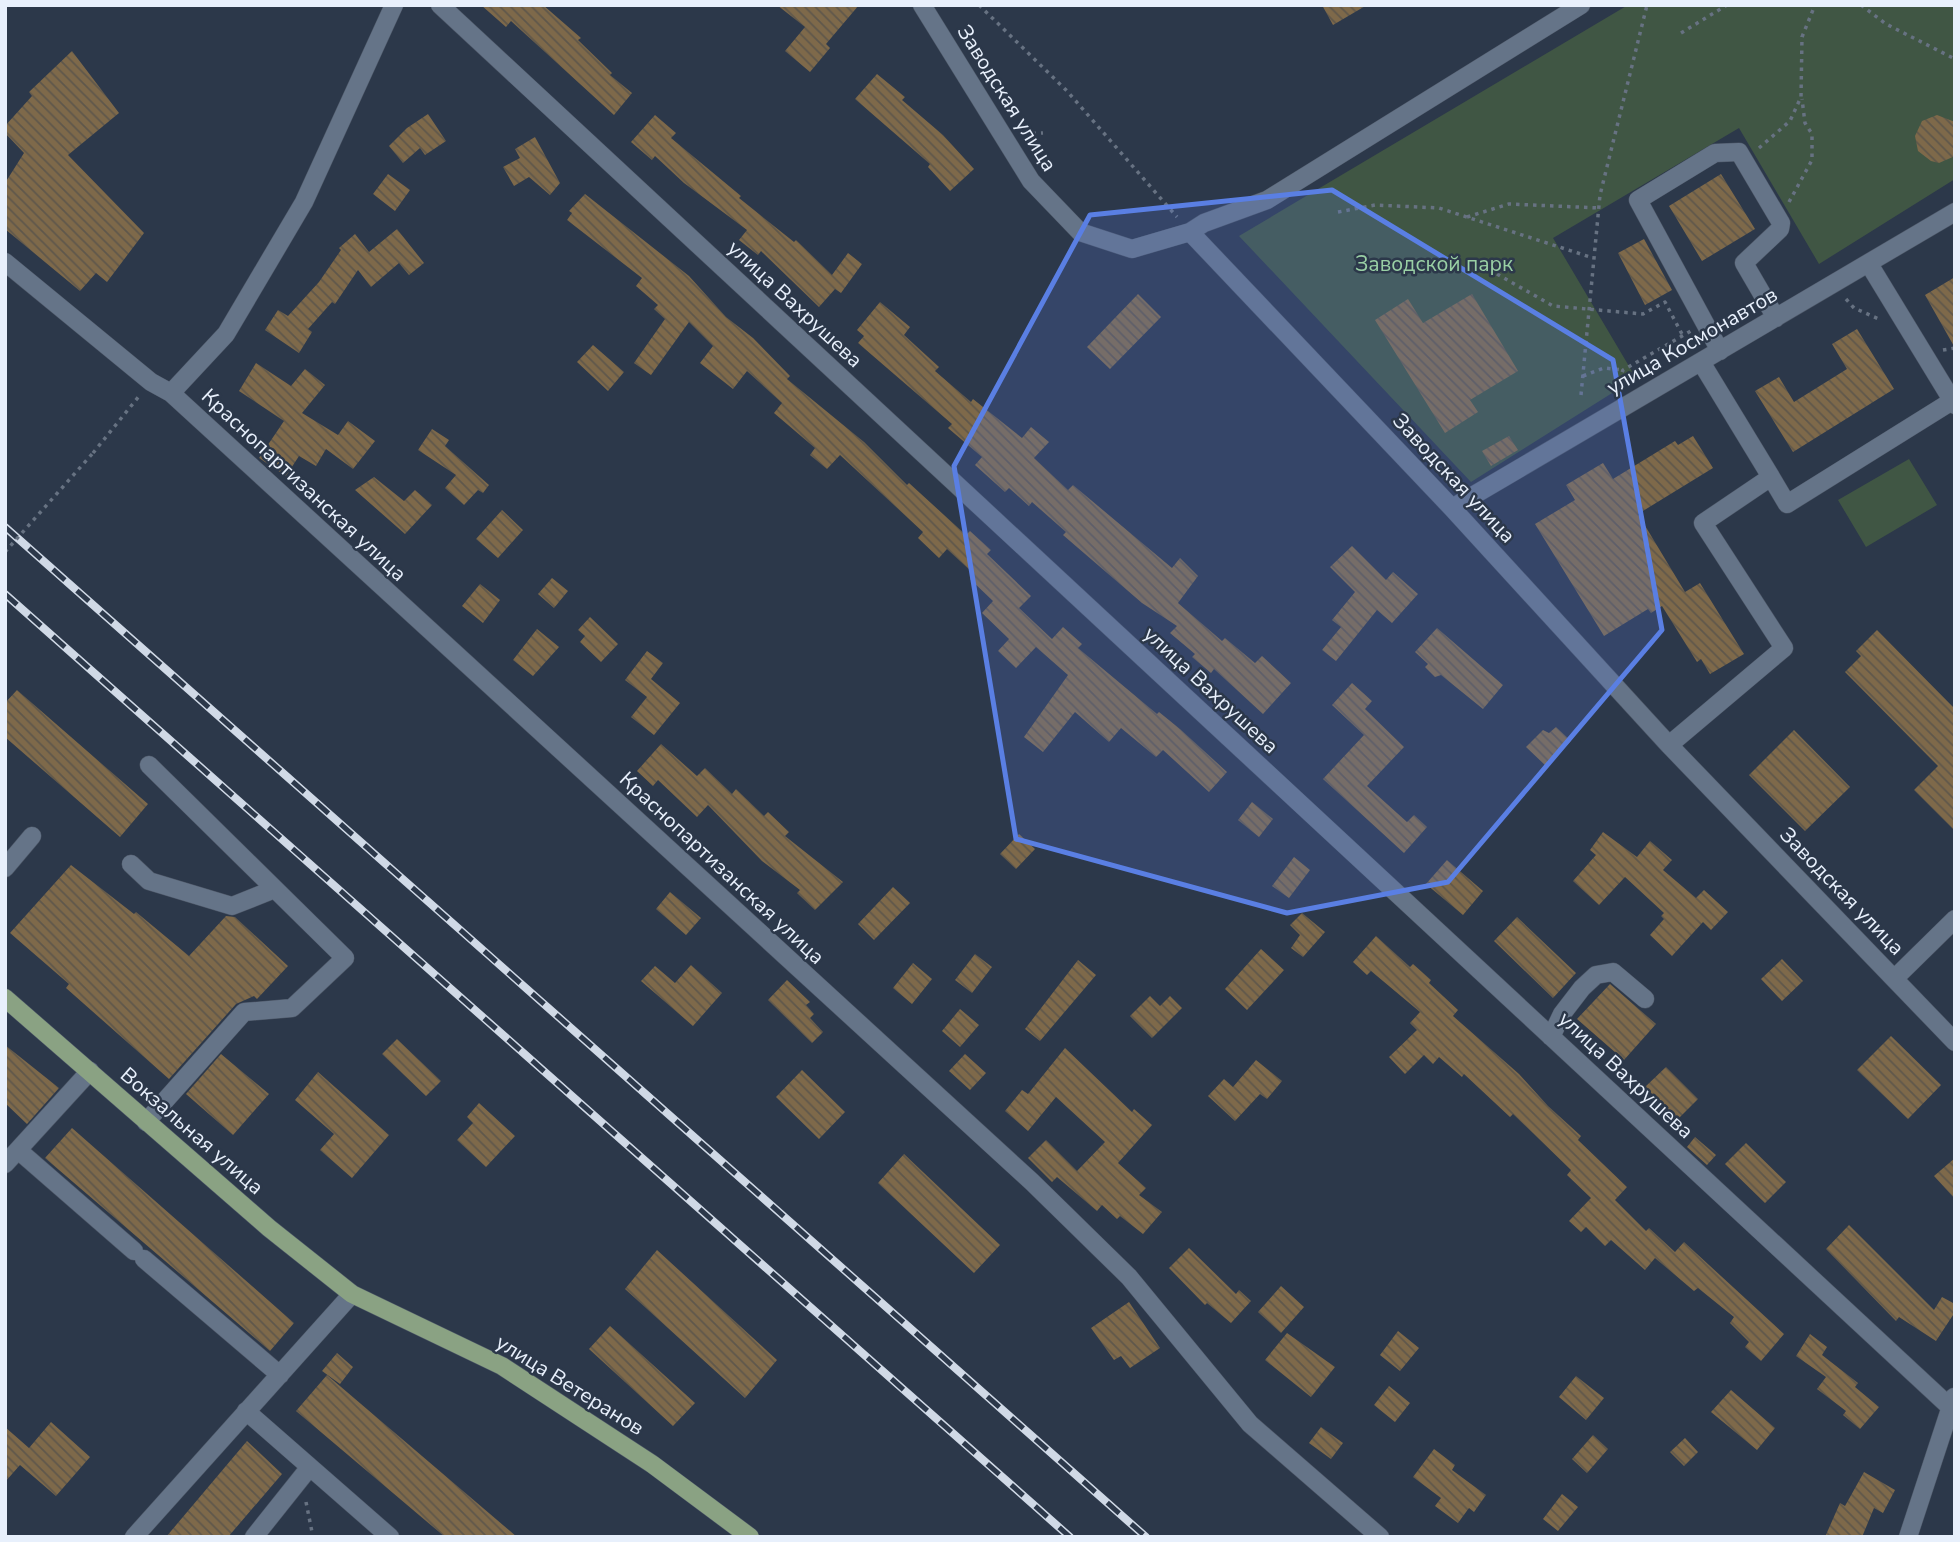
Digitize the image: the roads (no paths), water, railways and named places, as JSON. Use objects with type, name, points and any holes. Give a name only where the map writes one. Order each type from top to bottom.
[{"type":"main road","name":"Вокзальная улица","points":[[5,998],[269,1228],[352,1293]]},
{"type":"main road","name":"улица Ветеранов","points":[[352,1293],[502,1366],[652,1464],[748,1536]]},
{"type":"street","points":[[171,393],[226,334],[304,202],[394,5]]},
{"type":"street","name":"улица Вахрушева","points":[[440,5],[1551,1037],[1953,1401]]},
{"type":"street","name":"Заводская улица","points":[[922,5],[1031,181],[1080,232],[1132,249],[1190,232],[1452,508],[1669,745],[1955,1042]]},
{"type":"street","points":[[1190,232],[1204,223],[1267,200],[1581,5]]},
{"type":"street","points":[[1720,351],[1638,200],[1715,153],[1739,152],[1781,222],[1780,229],[1744,263],[1776,318]]},
{"type":"street","name":"улица Космонавтов","points":[[1452,508],[1955,212]]},
{"type":"street","name":"Краснопартизанская улица","points":[[5,262],[151,382],[171,393],[1032,1182],[1129,1277],[1250,1424],[1380,1537]]},
{"type":"street","points":[[1702,362],[1787,504],[1954,403],[1869,264]]},
{"type":"street","points":[[1669,745],[1784,648],[1703,523],[1771,477]]},
{"type":"street","points":[[146,1122],[244,1012],[292,1008],[345,958],[149,765]]},
{"type":"street","points":[[5,867],[32,836]]},
{"type":"street","points":[[131,864],[149,881],[232,906],[275,889]]},
{"type":"street","points":[[1895,978],[1955,919]]},
{"type":"street","points":[[1551,1037],[1562,1014],[1596,975],[1613,972],[1645,999]]},
{"type":"street","points":[[5,1164],[90,1072]]},
{"type":"street","points":[[18,1150],[280,1375]]},
{"type":"street","points":[[134,1537],[352,1293]]},
{"type":"street","points":[[1908,1537],[1953,1401]]},
{"type":"street","points":[[246,1411],[304,1474],[390,1537]]},
{"type":"street","points":[[254,1537],[304,1474]]},
{"type":"railway","points":[[5,527],[1146,1537]]},
{"type":"railway","points":[[5,594],[1070,1537]]},
{"type":"park label","name":"Заводской парк","points":[[1434,264]]}]
